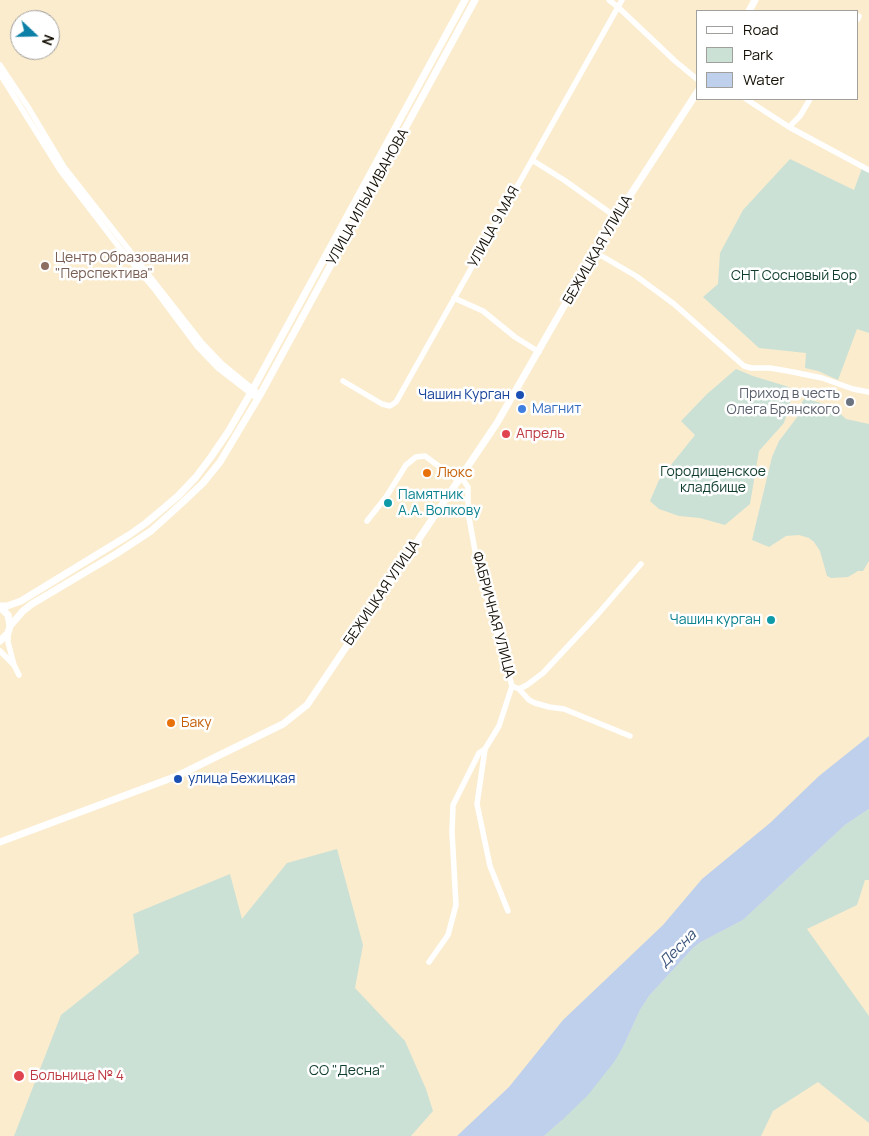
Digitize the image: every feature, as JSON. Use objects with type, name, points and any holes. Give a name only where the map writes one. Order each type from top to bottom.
[{"type":"main road","name":"УЛИЦА ИЛЬИ ИВАНОВА","points":[[0,607],[22,601],[117,543],[162,510],[196,477],[228,432],[252,391],[465,0]]},
{"type":"main road","name":"УЛИЦА ИЛЬИ ИВАНОВА","points":[[0,641],[23,611],[32,604],[116,554],[168,518],[220,462],[259,397],[476,0]]},
{"type":"main road","name":"БЕЖИЦКАЯ УЛИЦА","points":[[0,842],[177,776],[283,724],[307,705],[497,423],[616,217],[696,94]]},
{"type":"main road","points":[[0,607],[8,615],[9,630]]},
{"type":"street","points":[[609,0],[696,78]]},
{"type":"street","name":"УЛИЦА 9 МАЯ","points":[[343,381],[382,404],[390,406],[396,402],[622,0]]},
{"type":"street","points":[[0,65],[64,167],[206,348],[259,397]]},
{"type":"street","points":[[0,74],[60,170],[197,346],[218,368],[252,391]]},
{"type":"street","points":[[748,100],[789,127],[869,170]]},
{"type":"street","points":[[789,127],[800,116],[809,100]]},
{"type":"street","points":[[532,160],[547,168],[616,217]]},
{"type":"street","points":[[595,252],[636,276],[674,304],[744,366],[770,368],[822,378],[853,389],[869,392]]},
{"type":"street","points":[[454,298],[483,311],[515,337],[539,352]]},
{"type":"street","points":[[367,521],[386,497],[406,465],[416,456],[425,456],[460,479]]},
{"type":"street","name":"ФАБРИЧНАЯ УЛИЦА","points":[[429,962],[448,935],[456,905],[452,832],[453,805],[479,753],[484,749],[498,726],[512,686],[477,562],[468,512],[468,487],[460,479]]},
{"type":"street","points":[[518,689],[528,685],[543,673],[641,564]]},
{"type":"street","points":[[9,630],[8,642],[14,666]]},
{"type":"street","points":[[0,651],[14,666],[19,675]]},
{"type":"street","name":"ФАБРИЧНАЯ УЛИЦА","points":[[512,686],[529,700],[536,703],[564,709],[630,736]]},
{"type":"street","name":"ФАБРИЧНАЯ УЛИЦА","points":[[484,749],[477,804],[490,866],[508,910]]},
{"type":"green space","name":"СНТ Сосновый Бор","points":[[790,159],[854,190],[862,168],[869,172],[869,333],[857,329],[838,380],[818,371],[805,368],[806,353],[759,348],[703,297],[718,284],[720,253],[743,210]]},
{"type":"green space","name":"Городищенское кладбище","points":[[736,369],[789,387],[792,397],[784,423],[759,451],[750,504],[725,525],[700,518],[679,516],[659,509],[650,501],[659,480],[695,435],[681,421],[707,394]]},
{"type":"green space","points":[[805,398],[833,407],[846,419],[869,424],[869,561],[863,571],[858,571],[848,577],[831,578],[827,576],[820,551],[809,538],[799,535],[786,536],[769,547],[752,540],[772,457],[779,441],[801,412],[802,402]]},
{"type":"green space","points":[[869,809],[869,880],[865,880],[857,905],[807,929],[869,1016],[869,1123],[818,1082],[773,1111],[761,1136],[544,1136],[560,1122],[624,1045],[640,1010],[649,996],[693,948],[743,920],[845,825]]},
{"type":"green space","name":"СО \"Десна\"","points":[[337,849],[363,945],[355,988],[405,1041],[426,1089],[433,1111],[411,1136],[14,1136],[61,1015],[139,953],[133,914],[230,874],[242,919],[287,863]]},
{"type":"water","name":"Десна","points":[[869,736],[869,809],[845,825],[743,920],[693,948],[649,996],[614,1062],[588,1095],[544,1136],[457,1136],[509,1087],[563,1020],[663,925],[702,879],[770,823],[819,776]]},
{"type":"place","name":"Центр Образования \"Перспектива\"","points":[[45,266]]},
{"type":"place","name":"Чашин Курган","points":[[520,395]]},
{"type":"place","name":"Приход в честь Олега Брянского","points":[[850,402]]},
{"type":"place","name":"Магнит","points":[[522,409]]},
{"type":"place","name":"Апрель","points":[[506,434]]},
{"type":"place","name":"Люкс","points":[[427,473]]},
{"type":"place","name":"Памятник А.А. Волкову","points":[[388,503]]},
{"type":"place","name":"Чашин курган","points":[[771,620]]},
{"type":"place","name":"Баку","points":[[171,723]]},
{"type":"place","name":"улица Бежицкая","points":[[178,779]]},
{"type":"place","name":"Больница № 4","points":[[19,1076]]}]
